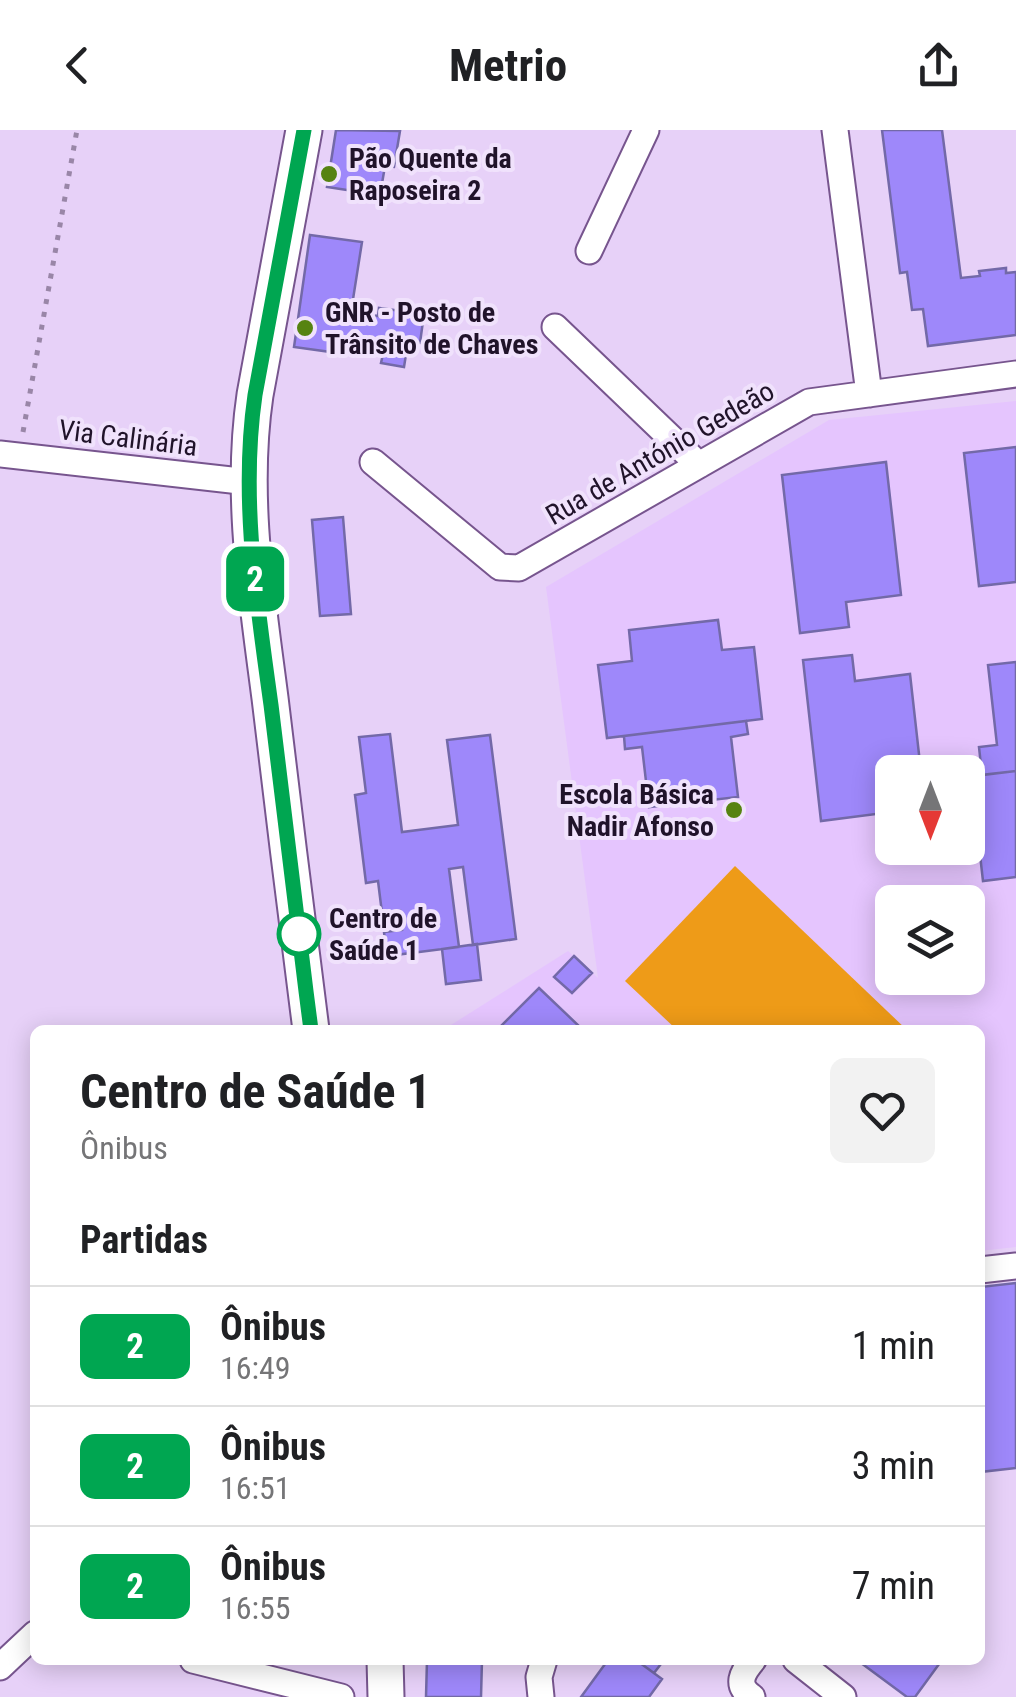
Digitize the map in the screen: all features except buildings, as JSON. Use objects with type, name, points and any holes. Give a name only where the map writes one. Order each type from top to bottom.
[{"type":"main road","points":[[304,130],[250,426],[249,482],[256,584],[309,1025]]},
{"type":"main road","points":[[385,1665],[386,1697]]},
{"type":"street","points":[[588,251],[646,130]]},
{"type":"street","points":[[835,130],[869,394]]},
{"type":"street","points":[[555,327],[699,465]]},
{"type":"street","name":"Rua de António Gedeão","points":[[373,462],[500,567],[519,568],[809,402],[1016,374]]},
{"type":"street","name":"Via Calinária","points":[[10,455],[249,482]]},
{"type":"street","points":[[985,1269],[1016,1266]]},
{"type":"street","points":[[0,1667],[30,1639]]},
{"type":"street","points":[[213,1665],[341,1697]]},
{"type":"street","points":[[540,1697],[543,1665]]},
{"type":"street","points":[[748,1665],[741,1683],[752,1697]]},
{"type":"street","points":[[802,1665],[842,1697]]},
{"type":"path","points":[[10,455],[77,130]]},
{"type":"shaded area","name":"Escola Básica Nadir Afonso","points":[[1016,401],[1016,1247],[985,1250],[985,1025],[451,1025],[568,951],[598,978],[546,587],[829,420]]},
{"type":"shaded area","points":[[735,866],[902,1025],[672,1025],[625,981]]},
{"type":"bus line","name":"2","points":[[304,130],[250,426],[249,482],[252,551],[310,1025]]},
{"type":"place","name":"Pão Quente da Raposeira 2","points":[[329,174]]},
{"type":"place","name":"GNR - Posto de Trânsito de Chaves","points":[[305,328]]},
{"type":"place","name":"Escola Básica Nadir Afonso","points":[[734,810]]},
{"type":"place","name":"Centro de Saúde 1","points":[[299,934]]}]
